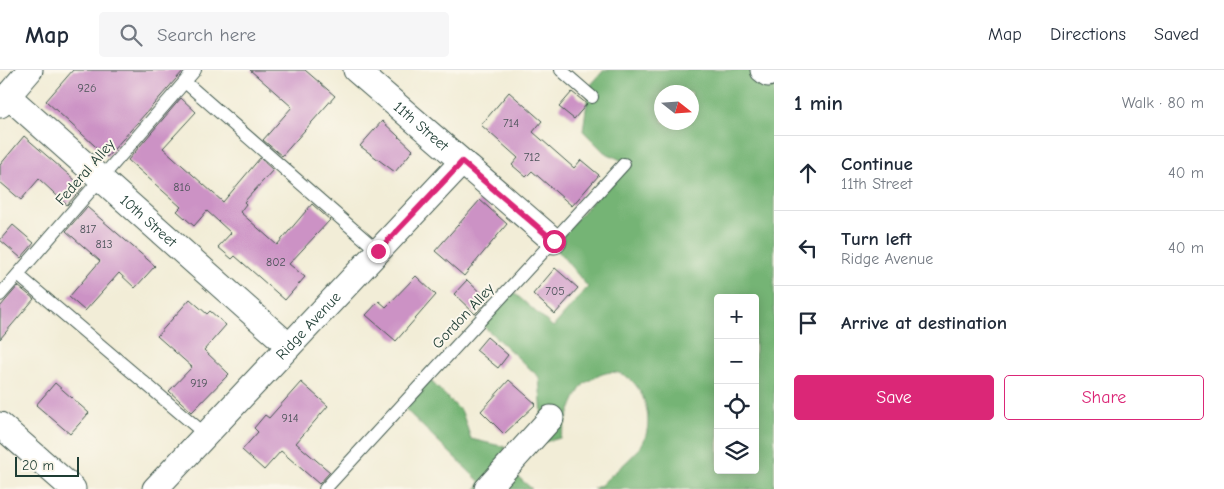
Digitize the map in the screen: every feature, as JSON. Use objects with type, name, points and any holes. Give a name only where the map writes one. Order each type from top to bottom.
[{"type":"street","points":[[4,100],[30,70]]},
{"type":"street","name":"11th Street","points":[[356,70],[554,241]]},
{"type":"street","name":"10th Street","points":[[4,100],[101,179],[289,346]]},
{"type":"street","name":"Ridge Avenue","points":[[155,489],[462,162]]},
{"type":"street","points":[[486,489],[551,418]]},
{"type":"street","points":[[0,425],[73,489]]},
{"type":"lane","name":"Federal Alley","points":[[0,295],[195,70]]},
{"type":"lane","points":[[561,70],[592,97]]},
{"type":"lane","points":[[185,82],[378,251]]},
{"type":"lane","name":"Gordon Alley","points":[[325,489],[624,164]]},
{"type":"lane","points":[[18,275],[206,435]]},
{"type":"green space","points":[[604,70],[774,70],[774,489],[593,489],[601,485],[642,444],[647,432],[648,418],[640,391],[632,381],[622,374],[610,372],[596,377],[583,385],[579,391],[560,438],[544,442],[539,377],[480,323],[511,290],[553,327],[588,287],[553,245],[627,163],[604,152],[583,131],[589,87]]},
{"type":"green space","points":[[429,379],[462,412],[471,439],[505,447],[509,469],[532,489],[476,489],[480,482],[403,407]]},
{"type":"building","points":[[73,70],[184,70],[107,157],[46,101]]},
{"type":"building","points":[[250,70],[305,70],[335,96],[282,156],[263,140],[292,107]]},
{"type":"building","points":[[509,92],[542,121],[533,132],[574,168],[581,160],[599,175],[572,206],[532,171],[526,177],[512,165],[518,158],[481,125]]},
{"type":"building","points":[[572,92],[587,104],[574,119],[559,107]]},
{"type":"building","points":[[181,98],[196,112],[163,148],[223,202],[260,158],[273,170],[244,202],[246,204],[240,212],[277,245],[312,204],[330,220],[289,264],[305,277],[285,300],[235,256],[232,259],[218,247],[231,233],[207,211],[194,226],[177,211],[181,207],[128,160]]},
{"type":"building","points":[[382,121],[413,150],[395,172],[360,146]]},
{"type":"building","points":[[24,136],[83,187],[67,205],[39,179],[21,200],[0,182],[0,165]]},
{"type":"building","points":[[480,200],[507,224],[464,276],[435,251]]},
{"type":"building","points":[[87,207],[155,266],[135,288],[119,273],[85,311],[69,297],[100,261],[66,231]]},
{"type":"building","points":[[13,225],[34,243],[21,258],[0,240]]},
{"type":"building","points":[[555,268],[578,288],[555,314],[533,294]]},
{"type":"building","points":[[416,276],[436,295],[396,341],[366,315],[379,301],[386,307]]},
{"type":"building","points":[[467,280],[488,300],[475,314],[454,294]]},
{"type":"building","points":[[18,286],[34,299],[0,339],[0,307]]},
{"type":"building","points":[[190,299],[207,314],[210,311],[226,325],[204,350],[229,374],[192,412],[169,391],[192,367],[157,336]]},
{"type":"building","points":[[487,337],[508,355],[498,368],[476,350]]},
{"type":"building","points":[[509,380],[536,404],[504,434],[481,411]]},
{"type":"building","points":[[301,382],[328,406],[296,443],[330,472],[319,484],[281,451],[264,470],[242,450],[258,432],[254,428],[265,415],[269,418]]},
{"type":"building","points":[[55,383],[89,413],[70,434],[36,405]]},
{"type":"route","points":[[378,251],[462,162],[554,241]]}]
